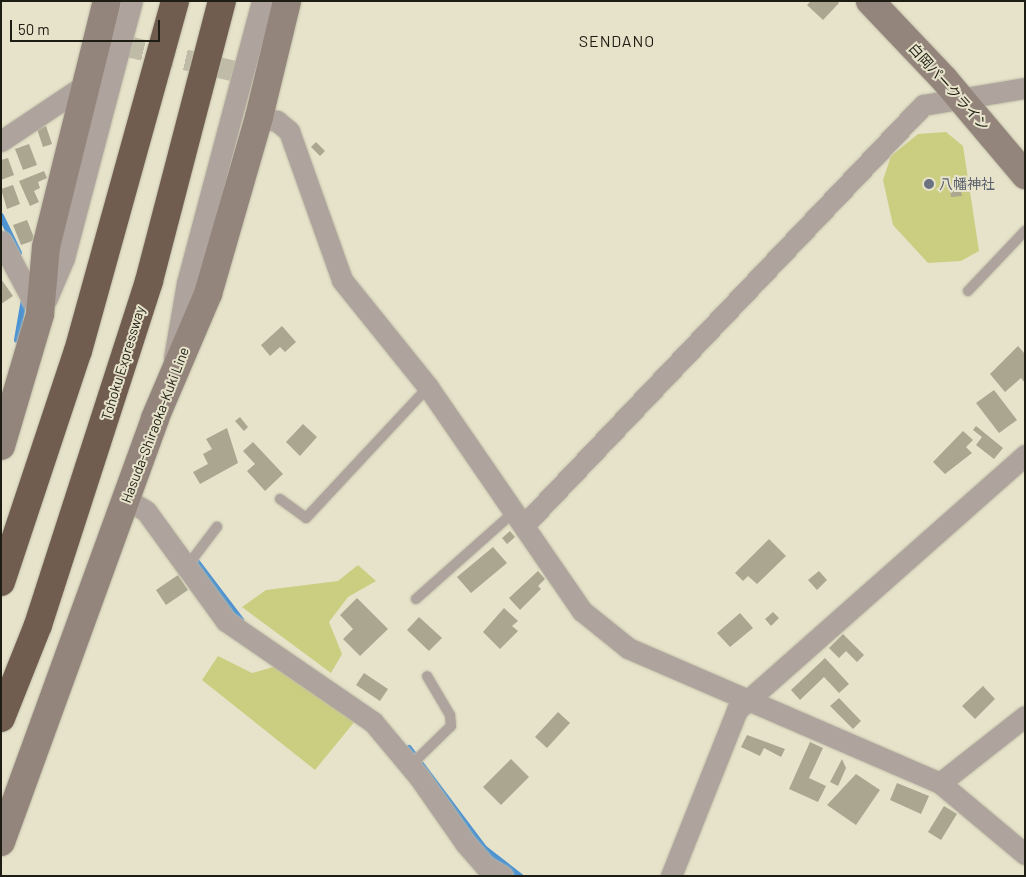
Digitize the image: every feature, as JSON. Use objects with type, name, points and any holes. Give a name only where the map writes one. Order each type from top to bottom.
[{"type":"highway","points":[[1,582],[78,351],[175,1]]},
{"type":"highway","name":"Tohoku Expressway","points":[[1,718],[38,625],[146,290],[222,1]]},
{"type":"main road","points":[[1,446],[40,314],[46,247],[107,1]]},
{"type":"main road","name":"Hasuda-Shiraoka-Kuki Line","points":[[1,842],[171,377],[208,294],[259,117],[287,1]]},
{"type":"main road","name":"白岡パークライン","points":[[870,1],[959,96],[1025,175]]},
{"type":"street","points":[[40,314],[64,258],[132,1]]},
{"type":"street","points":[[171,377],[187,283],[262,1]]},
{"type":"street","points":[[1,141],[86,84]]},
{"type":"street","points":[[520,517],[923,105],[959,96],[1025,88]]},
{"type":"street","points":[[259,117],[277,121],[289,131],[342,280],[428,387],[520,517],[582,611],[628,648],[940,783],[1025,854]]},
{"type":"street","points":[[1,241],[40,314]]},
{"type":"street","points":[[671,876],[737,710],[746,699],[1025,455]]},
{"type":"street","points":[[126,499],[146,511],[188,565],[226,621],[373,722],[410,766],[465,843],[485,866],[502,876]]},
{"type":"street","points":[[940,783],[1025,716]]},
{"type":"lane","points":[[968,291],[1025,231]]},
{"type":"lane","points":[[280,499],[306,518],[428,387]]},
{"type":"lane","points":[[416,599],[520,517]]},
{"type":"lane","points":[[188,565],[217,527]]},
{"type":"lane","points":[[410,766],[451,726],[450,716],[427,676]]},
{"type":"green space","points":[[946,132],[963,146],[979,251],[961,261],[928,263],[893,225],[883,180],[891,156],[918,134]]},
{"type":"green space","points":[[358,565],[376,581],[348,597],[329,622],[342,654],[331,673],[242,607],[266,590],[338,581]]},
{"type":"green space","points":[[218,656],[252,673],[277,666],[356,720],[315,770],[202,680]]},
{"type":"building","points":[[811,1],[837,1],[839,3],[823,20],[807,5]]},
{"type":"building","points":[[46,126],[52,144],[43,147],[37,129]]},
{"type":"building","points":[[316,142],[325,151],[320,156],[311,147]]},
{"type":"building","points":[[29,144],[37,165],[23,170],[15,149]]},
{"type":"building","points":[[8,158],[14,175],[1,180],[1,160]]},
{"type":"building","points":[[44,171],[47,178],[38,182],[40,188],[34,191],[39,202],[30,206],[19,181]]},
{"type":"building","points":[[13,185],[20,204],[7,209],[1,189]]},
{"type":"building","points":[[960,187],[962,196],[951,197],[950,188]]},
{"type":"building","points":[[27,220],[35,240],[21,245],[13,225]]},
{"type":"building","points":[[1,279],[13,296],[1,304]]},
{"type":"building","points":[[282,326],[296,342],[285,352],[280,347],[270,356],[261,345]]},
{"type":"building","points":[[1018,346],[1025,354],[1025,383],[1021,378],[1005,392],[990,374]]},
{"type":"building","points":[[994,390],[1017,420],[999,433],[976,403]]},
{"type":"building","points":[[240,417],[248,427],[244,431],[235,421]]},
{"type":"building","points":[[303,424],[317,437],[300,456],[286,442]]},
{"type":"building","points":[[976,426],[1003,448],[994,459],[976,445],[982,437],[973,430]]},
{"type":"building","points":[[227,428],[238,463],[200,484],[193,472],[208,464],[203,454],[212,449],[206,439]]},
{"type":"building","points":[[963,431],[973,440],[966,447],[972,453],[945,474],[933,462]]},
{"type":"building","points":[[253,442],[283,474],[265,491],[247,471],[255,464],[243,451]]},
{"type":"building","points":[[510,531],[515,537],[507,544],[502,538]]},
{"type":"building","points":[[769,539],[786,556],[757,584],[748,576],[743,581],[735,573]]},
{"type":"building","points":[[493,547],[507,563],[471,593],[457,577]]},
{"type":"building","points":[[538,571],[545,579],[538,586],[541,589],[520,610],[509,598]]},
{"type":"building","points":[[819,571],[827,580],[817,590],[808,580]]},
{"type":"building","points":[[178,575],[188,590],[166,605],[156,590]]},
{"type":"building","points":[[357,598],[388,629],[360,656],[343,639],[353,629],[340,615]]},
{"type":"building","points":[[504,608],[518,621],[512,626],[518,631],[500,649],[483,632]]},
{"type":"building","points":[[773,612],[779,618],[771,626],[765,619]]},
{"type":"building","points":[[740,613],[753,628],[730,647],[717,633]]},
{"type":"building","points":[[419,617],[442,638],[429,651],[407,630]]},
{"type":"building","points":[[843,634],[864,655],[857,662],[846,651],[839,658],[829,648]]},
{"type":"building","points":[[825,658],[849,684],[839,693],[824,677],[800,700],[791,690]]},
{"type":"building","points":[[364,673],[388,689],[380,701],[356,685]]},
{"type":"building","points":[[983,686],[995,699],[975,719],[962,706]]},
{"type":"building","points":[[839,698],[861,721],[853,729],[830,706]]},
{"type":"building","points":[[558,712],[570,723],[547,748],[535,737]]},
{"type":"building","points":[[747,735],[785,749],[781,757],[764,748],[760,756],[741,747]]},
{"type":"building","points":[[810,742],[823,748],[809,778],[826,786],[818,802],[789,789]]},
{"type":"building","points":[[511,759],[529,777],[501,805],[483,787]]},
{"type":"building","points":[[842,759],[846,768],[838,786],[830,782]]},
{"type":"building","points":[[856,774],[880,790],[856,825],[827,805]]},
{"type":"building","points":[[897,783],[929,796],[921,814],[890,800]]},
{"type":"building","points":[[944,806],[957,814],[941,840],[928,832]]},
{"type":"waterway","points":[[1,216],[19,253]]},
{"type":"waterway","points":[[17,340],[24,299]]},
{"type":"waterway","points":[[194,558],[241,620]]},
{"type":"waterway","points":[[409,748],[484,848],[520,876]]},
{"type":"tunnel","points":[[123,45],[244,73]]},
{"type":"place","name":"八幡神社","points":[[929,184]]},
{"type":"district","name":"SENDANO","points":[[617,41]]}]
